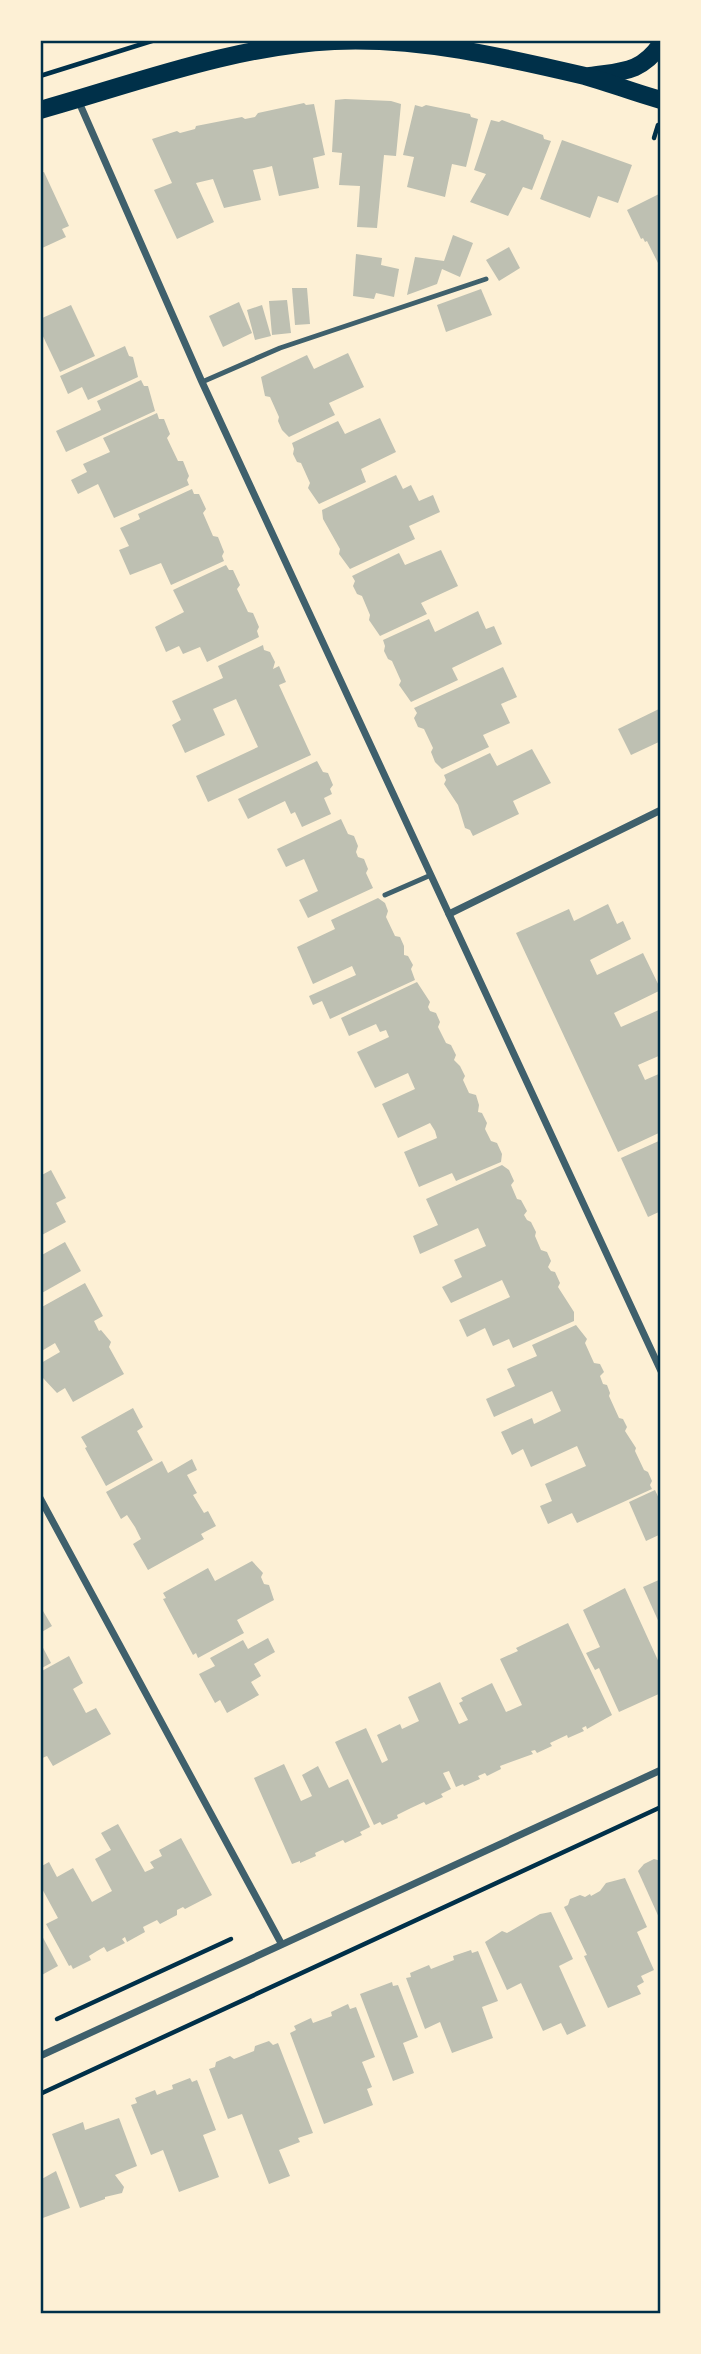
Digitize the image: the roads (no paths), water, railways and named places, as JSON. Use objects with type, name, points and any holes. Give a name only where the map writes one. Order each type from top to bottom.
[{"type":"main road","points":[[40,110],[176,70],[247,53],[332,41],[388,41],[441,46],[587,77],[661,100]]},
{"type":"main road","points":[[587,77],[634,68],[650,60],[661,44]]},
{"type":"street","points":[[78,100],[202,382],[661,1371]]},
{"type":"street","points":[[449,914],[661,810]]},
{"type":"street","points":[[40,1497],[281,1943]]},
{"type":"street","points":[[40,2056],[661,1770]]},
{"type":"lane","points":[[202,382],[280,348],[486,279]]},
{"type":"lane","points":[[385,895],[431,875]]}]
